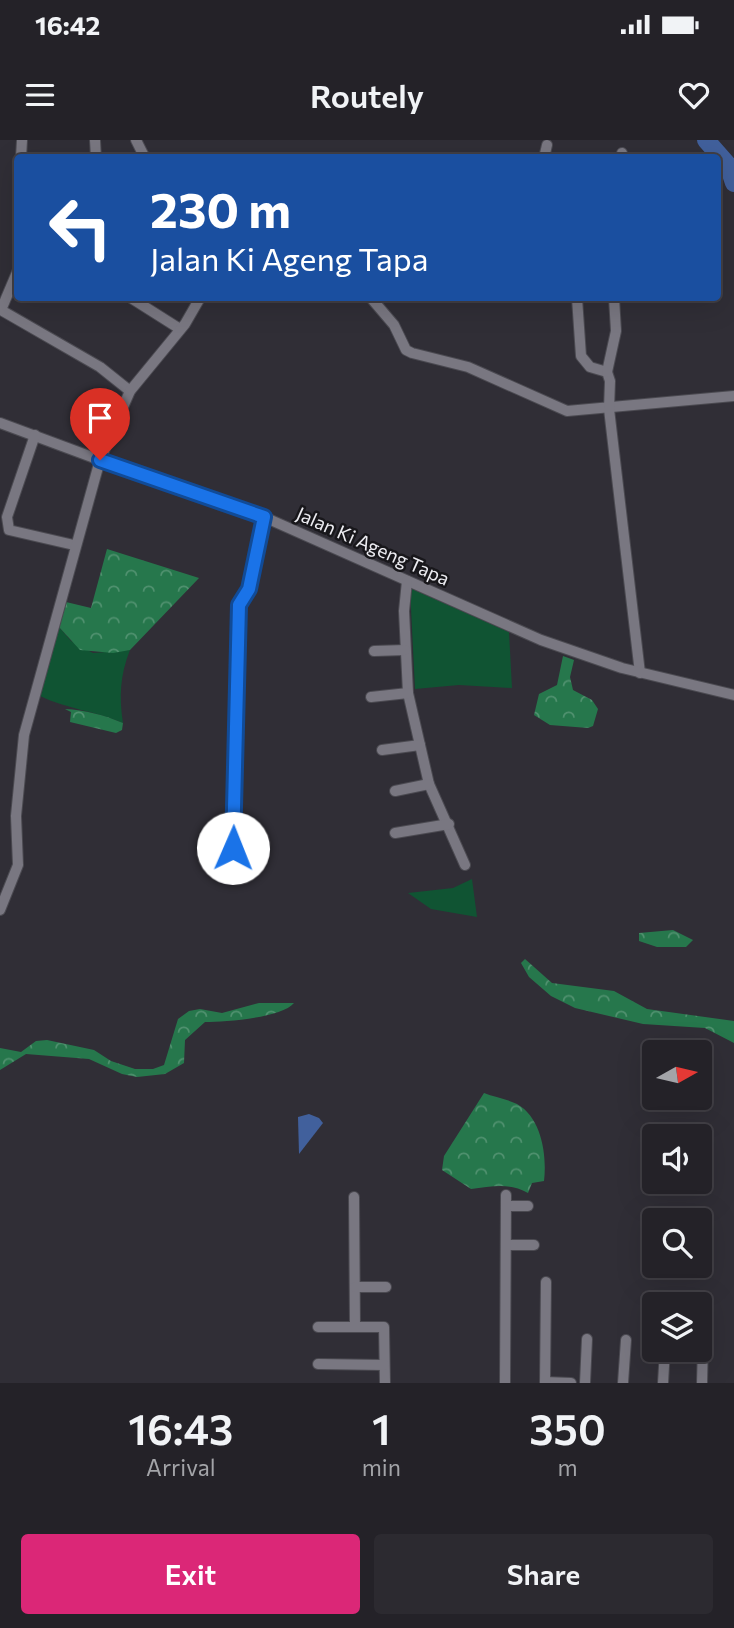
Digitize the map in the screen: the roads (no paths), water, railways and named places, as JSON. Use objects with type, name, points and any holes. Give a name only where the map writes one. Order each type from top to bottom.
[{"type":"street","points":[[545,154],[547,145]]},
{"type":"street","points":[[14,279],[0,310],[100,367],[130,391]]},
{"type":"street","points":[[136,301],[180,329]]},
{"type":"street","points":[[0,910],[18,865],[16,816],[22,745],[74,545],[100,460],[130,391],[180,329],[198,301]]},
{"type":"street","points":[[374,301],[394,325],[406,350],[468,367],[567,411],[734,396]]},
{"type":"street","points":[[577,301],[580,356],[590,367],[607,372]]},
{"type":"street","points":[[614,301],[616,331],[607,372],[610,382],[609,409],[640,673]]},
{"type":"street","name":"Jalan Ki Ageng Tapa","points":[[0,423],[264,517],[541,640],[640,673],[734,695]]},
{"type":"street","points":[[35,435],[3,516],[9,530],[74,545]]},
{"type":"street","points":[[233,861],[239,605],[249,589],[264,517]]},
{"type":"street","points":[[407,581],[404,650],[408,693],[429,784],[465,865]]},
{"type":"street","points":[[374,652],[404,650]]},
{"type":"street","points":[[371,696],[408,693]]},
{"type":"street","points":[[382,750],[420,745]]},
{"type":"street","points":[[395,791],[429,784]]},
{"type":"street","points":[[395,833],[449,824]]},
{"type":"street","points":[[218,861],[254,860]]},
{"type":"street","points":[[354,1197],[355,1327]]},
{"type":"street","points":[[505,1383],[506,1200],[528,1206]]},
{"type":"street","points":[[506,1245],[534,1245]]},
{"type":"street","points":[[546,1282],[545,1382],[571,1383]]},
{"type":"street","points":[[355,1287],[386,1287]]},
{"type":"street","points":[[318,1327],[384,1327],[385,1383]]},
{"type":"street","points":[[585,1383],[587,1339]]},
{"type":"street","points":[[623,1383],[626,1340]]},
{"type":"street","points":[[663,1383],[664,1362]]},
{"type":"street","points":[[702,1383],[703,1362]]},
{"type":"street","points":[[318,1364],[384,1365]]},
{"type":"water","points":[[309,1114],[323,1123],[299,1154],[298,1117]]},
{"type":"waterway","points":[[706,140],[718,154]]},
{"type":"waterway","points":[[721,157],[728,165],[734,183]]}]
